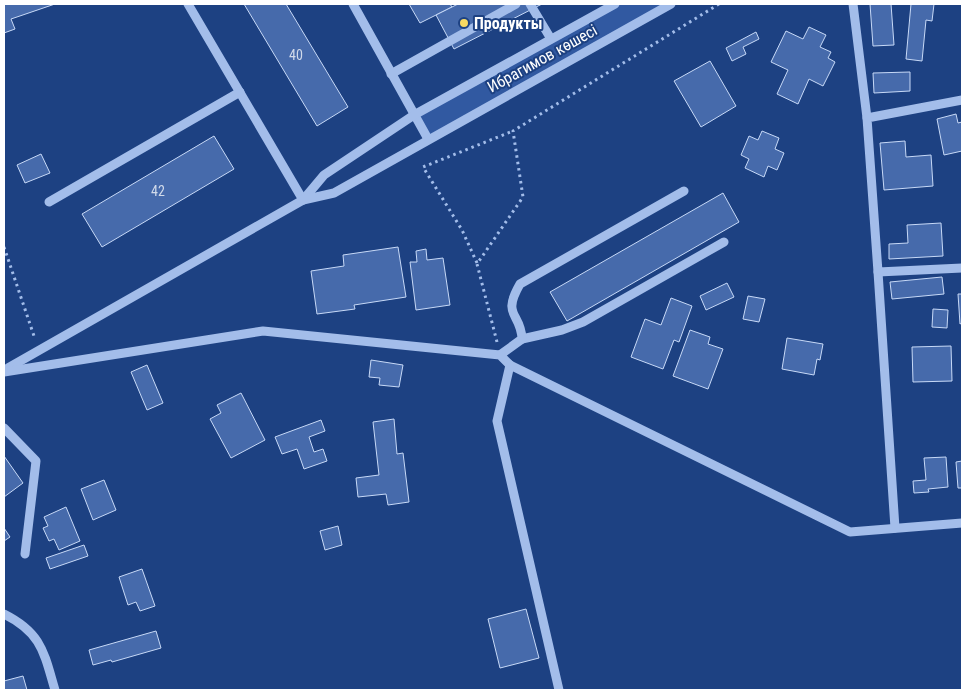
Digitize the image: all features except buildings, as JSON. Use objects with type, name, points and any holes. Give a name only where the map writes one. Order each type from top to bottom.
[{"type":"street","points":[[4,371],[302,200],[188,4]]},
{"type":"street","points":[[352,4],[428,139]]},
{"type":"street","points":[[391,74],[516,4]]},
{"type":"street","points":[[530,4],[551,40]]},
{"type":"street","name":"Ибрагимов көшесі","points":[[302,200],[324,175],[414,116],[616,4]]},
{"type":"street","name":"Ибрагимов көшесі","points":[[302,200],[334,193],[671,4]]},
{"type":"street","points":[[853,4],[868,118],[895,528]]},
{"type":"street","points":[[49,202],[240,92]]},
{"type":"street","points":[[868,118],[962,100]]},
{"type":"street","points":[[522,339],[522,332],[510,308],[514,294],[520,284],[684,191]]},
{"type":"street","points":[[4,371],[263,331],[500,355],[522,339],[562,330],[583,322],[724,242]]},
{"type":"street","points":[[878,272],[962,268]]},
{"type":"street","points":[[500,355],[510,366],[850,532],[962,523]]},
{"type":"street","points":[[510,366],[497,421],[559,690]]},
{"type":"street","points":[[4,428],[36,461],[25,554]]},
{"type":"street","points":[[4,614],[38,640],[44,651],[55,690]]},
{"type":"path","points":[[500,355],[477,264],[462,230],[423,166],[513,131],[719,4]]},
{"type":"path","points":[[477,264],[523,197],[513,131]]},
{"type":"path","points":[[4,247],[39,351]]},
{"type":"shaded area","points":[[621,4],[665,4],[428,136],[417,116]]},
{"type":"place","name":"Продукты","points":[[464,23]]}]
